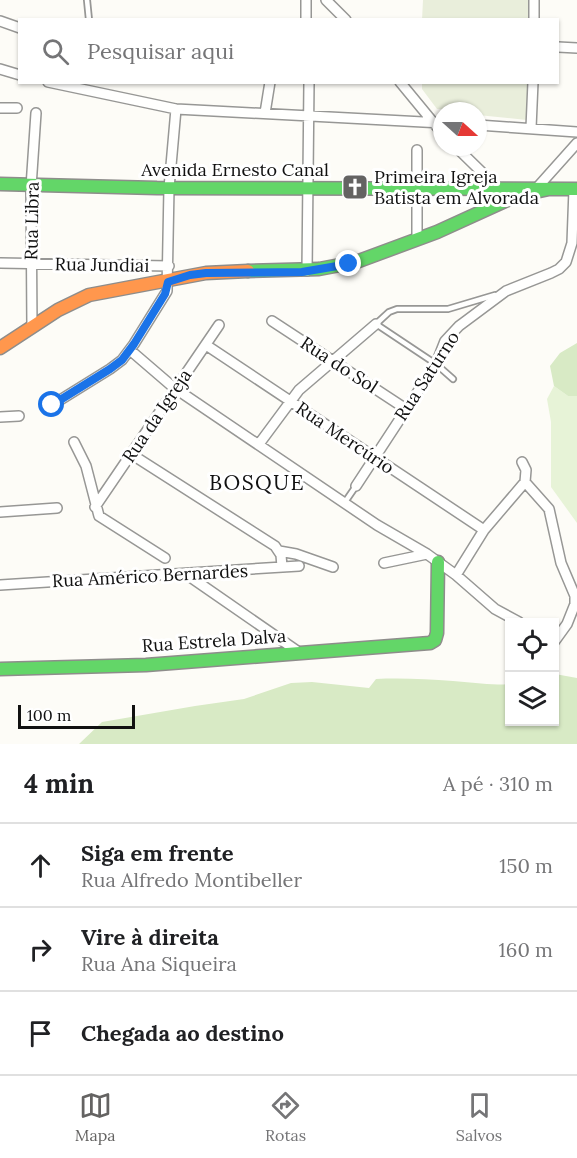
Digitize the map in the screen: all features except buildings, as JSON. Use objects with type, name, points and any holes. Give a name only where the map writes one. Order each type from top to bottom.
[{"type":"street","points":[[306,0],[306,18]]},
{"type":"street","points":[[326,0],[344,18]]},
{"type":"street","points":[[534,0],[534,18]]},
{"type":"street","points":[[0,21],[18,27]]},
{"type":"street","points":[[559,47],[577,48]]},
{"type":"street","points":[[0,69],[18,74]]},
{"type":"street","points":[[57,84],[176,109],[266,112],[431,123]]},
{"type":"street","points":[[266,112],[270,84]]},
{"type":"street","points":[[307,271],[309,84]]},
{"type":"street","points":[[402,84],[431,123]]},
{"type":"street","points":[[531,128],[533,84]]},
{"type":"street","points":[[0,108],[17,108]]},
{"type":"street","points":[[52,405],[110,369],[130,350],[165,294],[169,266],[169,188],[176,109]]},
{"type":"street","name":"Rua Libra","points":[[32,328],[31,187],[36,113]]},
{"type":"street","points":[[487,126],[577,132]]},
{"type":"street","points":[[540,189],[577,143]]},
{"type":"street","points":[[417,150],[417,239]]},
{"type":"street","points":[[0,348],[6,341],[80,299],[104,290],[168,282],[190,275],[214,272],[307,271],[356,262],[417,239],[493,200],[462,156]]},
{"type":"street","name":"Avenida Ernesto Canal","points":[[0,184],[31,187],[471,188],[493,200],[540,189],[576,189]]},
{"type":"street","points":[[576,189],[572,243],[566,262],[577,265]]},
{"type":"street","name":"Rua Saturno","points":[[356,486],[436,364],[445,341],[459,326],[506,291],[551,273],[566,262]]},
{"type":"street","name":"Rua Jundiai","points":[[0,263],[169,266]]},
{"type":"street","name":"Rua do Sol","points":[[272,321],[406,409]]},
{"type":"street","points":[[259,444],[290,400],[332,360],[376,324]]},
{"type":"street","name":"Rua da Igreja","points":[[96,507],[219,325]]},
{"type":"street","name":"Rua Mercúrio","points":[[206,345],[484,530]]},
{"type":"street","points":[[130,350],[176,389],[377,525],[428,554],[495,609],[512,618]]},
{"type":"street","points":[[0,417],[19,416]]},
{"type":"street","points":[[74,442],[86,466],[101,518],[165,558]]},
{"type":"street","points":[[131,454],[275,546],[279,551],[282,567]]},
{"type":"street","points":[[456,575],[484,530],[525,482],[526,470],[522,462]]},
{"type":"street","points":[[525,482],[549,509],[561,563],[575,596],[575,604],[559,636]]},
{"type":"street","points":[[0,512],[57,508]]},
{"type":"street","points":[[279,551],[333,567]]},
{"type":"street","points":[[384,563],[428,554]]},
{"type":"street","name":"Rua Estrela Dalva","points":[[0,669],[146,665],[430,643],[435,640],[437,633],[438,562]]},
{"type":"street","name":"Rua Américo Bernardes","points":[[0,585],[299,566]]},
{"type":"street","points":[[185,574],[300,653]]},
{"type":"lane","points":[[87,0],[89,18]]},
{"type":"lane","points":[[453,379],[436,364],[376,324],[389,312],[397,309],[448,309],[506,291]]},
{"type":"lane","name":"Rua Saturno","points":[[345,502],[356,486]]},
{"type":"green space","points":[[423,0],[531,0],[531,18],[422,18]]},
{"type":"green space","points":[[422,84],[530,84],[527,120],[487,116],[487,102],[433,104],[422,89]]},
{"type":"green space","points":[[577,343],[577,396],[568,396],[554,386],[550,366],[560,353]]},
{"type":"green space","points":[[554,386],[568,396],[577,396],[577,523],[551,487],[551,422],[547,399]]},
{"type":"green space","points":[[559,675],[577,678],[577,744],[79,744],[102,722],[244,699],[291,683],[312,682],[369,688],[376,679],[424,679],[505,684],[505,726],[559,726]]},
{"type":"traffic: fast","points":[[0,184],[157,188],[577,189]]},
{"type":"traffic: fast","points":[[248,271],[319,269],[356,262],[437,232],[516,196],[549,189]]},
{"type":"traffic: fast","points":[[0,669],[146,665],[430,643],[435,640],[437,633],[438,562]]},
{"type":"traffic: slow","points":[[0,348],[58,310],[89,295],[206,273],[248,271]]},
{"type":"place","name":"Primeira Igreja Batista em Alvorada","points":[[355,187]]},
{"type":"district","name":"BOSQUE","points":[[257,483]]},
{"type":"route","points":[[52,405],[122,360],[165,294],[168,282],[206,273],[302,272],[349,264]]}]
